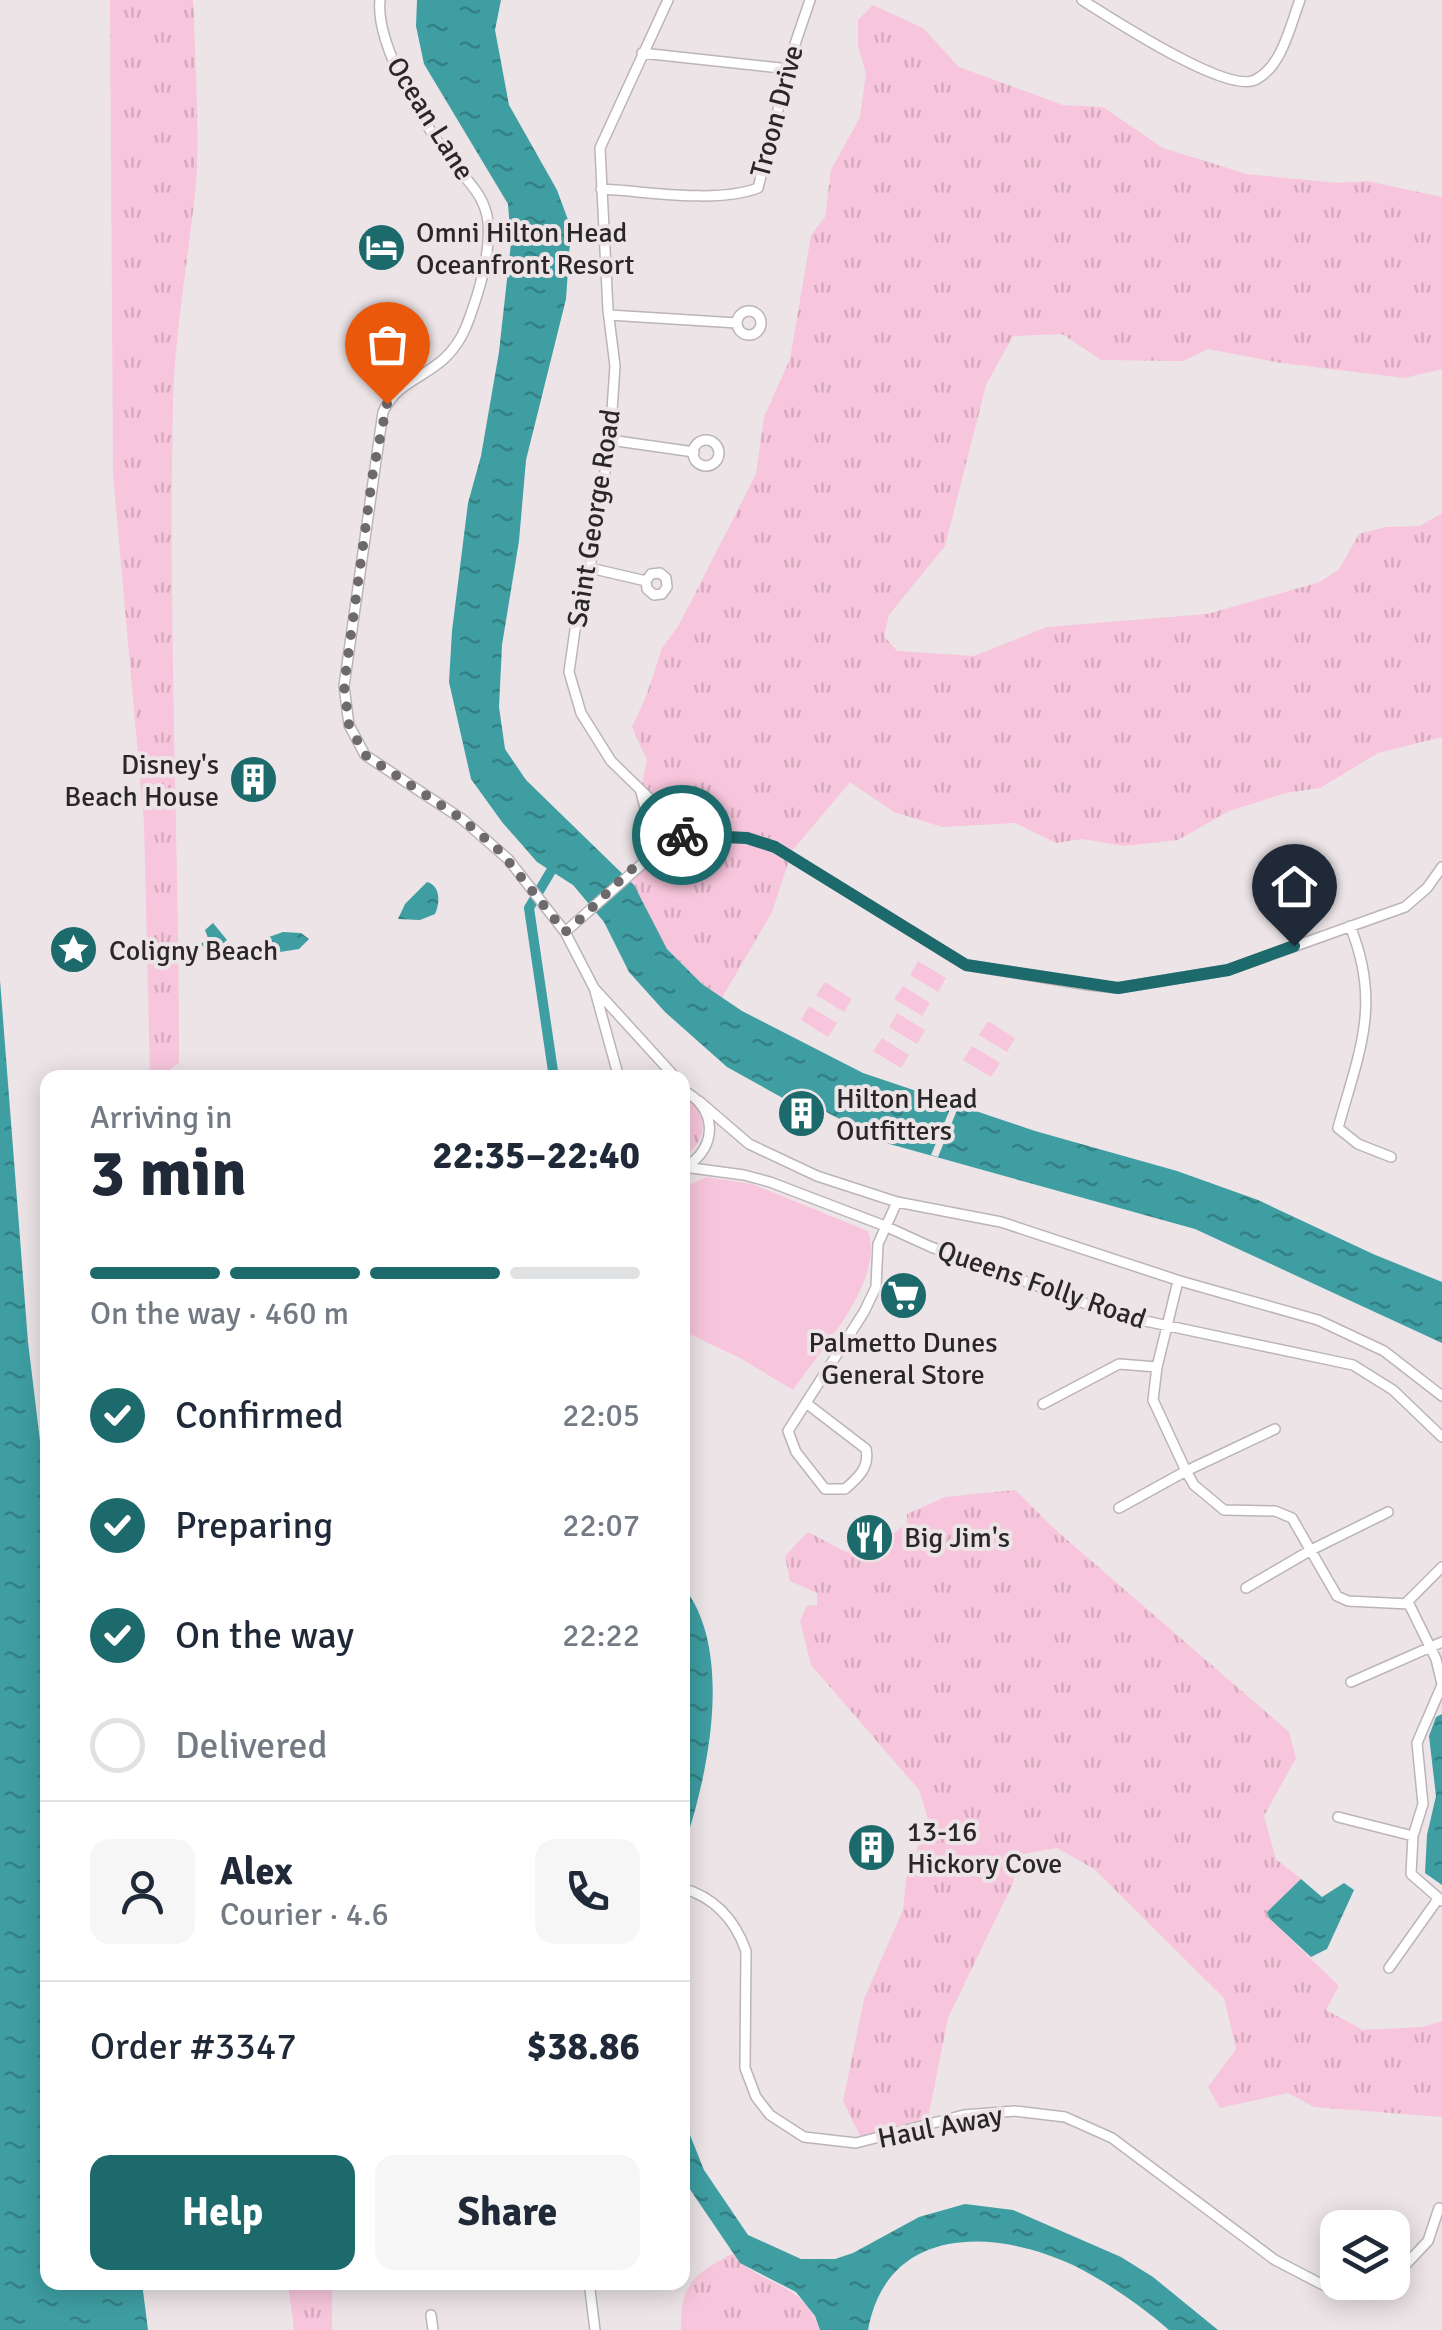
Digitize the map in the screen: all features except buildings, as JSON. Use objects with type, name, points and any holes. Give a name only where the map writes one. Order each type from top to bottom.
[{"type":"street","name":"Ocean Lane","points":[[380,0],[379,21],[390,54],[454,165],[474,184],[483,204],[488,239],[478,289],[456,346],[437,368],[397,391],[383,412],[346,671],[345,708],[354,738],[365,755],[462,819],[501,852],[547,907],[565,932],[594,988],[617,1070]]},
{"type":"street","name":"Saint George Road","points":[[668,0],[600,148],[615,366],[610,440],[569,672],[581,713],[611,761],[687,835]]},
{"type":"street","name":"Troon Drive","points":[[600,189],[744,194],[758,188],[810,0]]},
{"type":"street","points":[[1082,0],[1220,78],[1245,83],[1258,79],[1274,63],[1300,0]]},
{"type":"street","points":[[642,53],[790,69]]},
{"type":"street","points":[[609,315],[736,323]]},
{"type":"street","points":[[610,440],[694,452]]},
{"type":"street","points":[[590,568],[646,581]]},
{"type":"street","name":"Saint George Road","points":[[640,789],[656,851]]},
{"type":"street","points":[[565,932],[675,836],[747,838],[775,847],[966,965],[1118,988],[1228,970],[1405,906],[1427,888],[1442,867]]},
{"type":"street","points":[[1350,926],[1362,955],[1368,990],[1363,1036],[1338,1128],[1358,1144],[1391,1157]]},
{"type":"street","name":"Ocean Lane","points":[[594,988],[669,1070]]},
{"type":"street","points":[[690,1093],[710,1122],[709,1138],[690,1164]]},
{"type":"street","name":"Queens Folly Road","points":[[696,1098],[740,1137],[817,1176],[896,1202],[1001,1222],[1178,1280],[1318,1320],[1384,1351],[1442,1396]]},
{"type":"street","name":"Queens Folly Road","points":[[690,1169],[756,1178],[1117,1315],[1353,1365],[1394,1390],[1442,1438]]},
{"type":"street","points":[[806,1403],[866,1449],[864,1469],[845,1489],[825,1489],[796,1452],[788,1431],[870,1300],[876,1287],[878,1244],[896,1202]]},
{"type":"street","points":[[1178,1280],[1153,1387],[1156,1411],[1194,1485],[1224,1510],[1286,1514],[1296,1522],[1337,1596],[1348,1602],[1406,1603],[1442,1567]]},
{"type":"street","points":[[1044,1404],[1119,1364],[1157,1368]]},
{"type":"street","points":[[1119,1508],[1275,1429]]},
{"type":"street","points":[[1246,1588],[1388,1512]]},
{"type":"street","points":[[1389,1968],[1440,1900],[1411,1874],[1413,1836],[1423,1804],[1416,1743],[1442,1685],[1430,1648],[1406,1603]]},
{"type":"street","points":[[1352,1682],[1442,1642]]},
{"type":"street","points":[[1338,1817],[1413,1836]]},
{"type":"street","name":"Haul Away","points":[[690,1892],[714,1904],[740,1934],[746,1950],[745,2068],[756,2097],[770,2115],[804,2136],[856,2143],[964,2115],[1015,2110],[1065,2117],[1112,2138],[1275,2260],[1320,2284]]},
{"type":"street","name":"Haul Away","points":[[1410,2260],[1428,2241],[1438,2208]]},
{"type":"street","points":[[590,2290],[595,2330]]},
{"type":"street","points":[[431,2315],[434,2330]]},
{"type":"green space","points":[[110,0],[193,0],[196,183],[173,402],[179,1063],[169,1070],[150,1070],[144,823],[113,474]]},
{"type":"green space","points":[[873,5],[923,28],[959,67],[1063,105],[1103,107],[1163,148],[1247,174],[1338,183],[1367,181],[1442,197],[1442,369],[1404,378],[1281,363],[1208,349],[1183,361],[1101,360],[1062,334],[1013,336],[986,385],[945,546],[889,615],[884,636],[897,651],[974,656],[1047,627],[1207,614],[1320,582],[1339,569],[1359,534],[1386,527],[1420,526],[1442,513],[1442,737],[1378,753],[1320,788],[1286,793],[1229,811],[1178,840],[1124,846],[1082,839],[1056,843],[1015,823],[942,827],[894,812],[850,782],[792,851],[772,912],[722,998],[667,949],[631,882],[652,862],[638,804],[647,760],[632,727],[662,648],[679,625],[756,474],[764,417],[790,359],[811,235],[825,217],[831,170],[860,117],[866,73],[858,47],[858,20]]},
{"type":"green space","points":[[918,961],[946,978],[938,992],[910,975]]},
{"type":"green space","points":[[825,982],[852,999],[844,1012],[816,995]]},
{"type":"green space","points":[[903,986],[930,1003],[922,1016],[894,999]]},
{"type":"green space","points":[[809,1006],[837,1023],[828,1037],[801,1020]]},
{"type":"green space","points":[[897,1013],[925,1030],[917,1044],[889,1027]]},
{"type":"green space","points":[[988,1021],[1015,1038],[1007,1052],[979,1035]]},
{"type":"green space","points":[[882,1038],[909,1055],[901,1068],[873,1051]]},
{"type":"green space","points":[[972,1046],[1000,1063],[991,1077],[963,1060]]},
{"type":"green space","points":[[690,1101],[701,1117],[702,1126],[692,1150]]},
{"type":"green space","points":[[706,1177],[752,1184],[868,1231],[871,1251],[859,1292],[834,1335],[793,1390],[690,1334],[690,1185]]},
{"type":"green space","points":[[1015,1490],[1058,1532],[1289,1732],[1296,1758],[1264,1816],[1276,1859],[1301,1879],[1267,1912],[1269,1918],[1339,1986],[1326,2010],[1363,2030],[1423,2027],[1442,2021],[1442,2117],[1314,2107],[1288,2093],[1220,2108],[1208,2087],[1236,2049],[1224,1998],[1094,1869],[1057,1848],[1012,1856],[1014,1881],[948,2018],[928,2118],[861,2138],[843,2101],[864,1999],[903,1910],[906,1879],[928,1819],[919,1790],[811,1665],[800,1621],[807,1605],[817,1606],[817,1593],[790,1581],[785,1556],[808,1532],[844,1551],[866,1555],[907,1523],[907,1514],[945,1497]]},
{"type":"green space","points":[[734,2253],[755,2272],[802,2301],[820,2330],[681,2330],[687,2291],[709,2267]]},
{"type":"green space","points":[[289,2290],[332,2290],[332,2330],[294,2330]]},
{"type":"water","points":[[417,0],[501,0],[495,30],[509,105],[557,190],[571,228],[566,299],[526,460],[519,541],[502,645],[499,707],[505,749],[526,780],[634,885],[667,949],[702,984],[742,1011],[863,1073],[1258,1200],[1442,1282],[1442,1343],[1195,1229],[886,1143],[828,1113],[811,1099],[788,1101],[727,1067],[665,1012],[629,972],[604,922],[573,885],[537,862],[502,822],[471,779],[449,682],[468,503],[481,456],[499,352],[511,243],[508,204],[424,64],[416,26]]},
{"type":"water","points":[[427,882],[438,895],[435,914],[420,920],[398,919],[405,904]]},
{"type":"water","points":[[213,923],[227,940],[220,946],[222,952],[213,959],[201,944],[208,938],[205,930]]},
{"type":"water","points":[[283,932],[301,933],[309,939],[299,949],[280,952],[267,943],[269,937]]},
{"type":"water","points":[[0,980],[28,1342],[40,1441],[40,2290],[143,2290],[148,2330],[0,2330]]},
{"type":"water","points":[[690,1598],[708,1644],[712,1679],[708,1751],[690,1826]]},
{"type":"water","points":[[1442,1714],[1442,1885],[1425,1873],[1427,1835],[1436,1796],[1429,1736],[1436,1717]]},
{"type":"water","points":[[1301,1879],[1322,1897],[1344,1883],[1354,1890],[1327,1949],[1311,1957],[1267,1912]]},
{"type":"water","points":[[690,2135],[704,2170],[748,2235],[801,2259],[835,2259],[853,2253],[919,2217],[965,2204],[1013,2210],[1121,2257],[1153,2277],[1218,2330],[1169,2330],[1123,2294],[1073,2265],[1010,2245],[948,2244],[920,2254],[897,2270],[879,2296],[868,2330],[820,2330],[815,2316],[796,2292],[740,2263],[690,2189]]},
{"type":"pier","points":[[953,1102],[959,1105],[938,1157],[931,1155]]},
{"type":"waterway","points":[[551,871],[529,908],[553,1070]]},
{"type":"way so far","points":[[387,404],[373,472],[344,686],[349,725],[360,748],[376,764],[462,819],[501,852],[565,932],[656,851],[682,835]]},
{"type":"place","name":"Omni Hilton Head Oceanfront Resort","points":[[381,248]]},
{"type":"place","name":"Disney's Beach House","points":[[254,780]]},
{"type":"place","name":"Coligny Beach","points":[[74,950]]},
{"type":"place","name":"Hilton Head Outfitters","points":[[801,1114]]},
{"type":"place","name":"Palmetto Dunes General Store","points":[[903,1295]]},
{"type":"place","name":"Big Jim's","points":[[869,1537]]},
{"type":"place","name":"13-16 Hickory Cove","points":[[872,1847]]},
{"type":"route","points":[[682,835],[747,838],[775,847],[966,965],[1118,988],[1228,970],[1294,946]]}]
